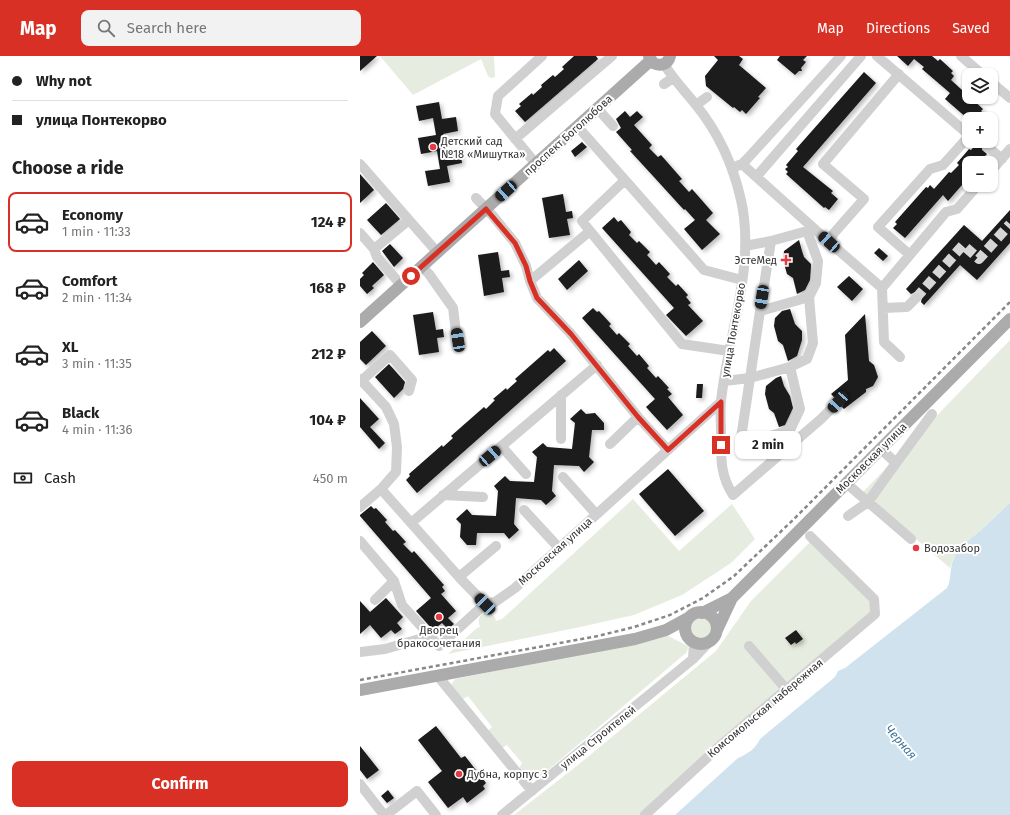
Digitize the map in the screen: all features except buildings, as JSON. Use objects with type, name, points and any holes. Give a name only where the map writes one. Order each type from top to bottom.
[{"type":"main road","points":[[649,58],[656,65],[667,60]]},
{"type":"main road","name":"проспект Боголюбова","points":[[360,322],[536,164],[649,58]]},
{"type":"main road","name":"Московская улица","points":[[732,598],[1010,319]]},
{"type":"main road","points":[[360,690],[635,639],[666,630],[697,613],[732,598]]},
{"type":"main road","points":[[666,630],[699,644],[709,642],[715,635],[732,598]]},
{"type":"main road","points":[[702,612],[714,620],[716,630]]},
{"type":"main road","points":[[688,618],[685,627],[691,640]]},
{"type":"street","points":[[536,164],[495,114],[498,96],[542,56]]},
{"type":"street","points":[[515,139],[612,56]]},
{"type":"street","points":[[731,168],[742,164],[842,56]]},
{"type":"street","points":[[757,176],[861,56]]},
{"type":"street","points":[[877,56],[962,130]]},
{"type":"street","points":[[961,56],[975,68]]},
{"type":"street","name":"улица Понтекорво","points":[[667,60],[673,78],[696,105],[711,126],[731,168],[741,200],[745,232],[742,280],[721,402],[721,457],[726,484],[733,495],[822,419],[838,402]]},
{"type":"street","points":[[829,242],[834,233],[864,199],[823,164],[899,74]]},
{"type":"street","points":[[664,84],[673,78]]},
{"type":"street","points":[[998,88],[1010,98]]},
{"type":"street","points":[[696,105],[707,97]]},
{"type":"street","points":[[597,108],[613,126]]},
{"type":"street","points":[[577,126],[704,270],[742,280]]},
{"type":"street","points":[[910,255],[878,226],[930,169],[943,165],[962,144]]},
{"type":"street","points":[[990,148],[1007,155],[998,164]]},
{"type":"street","points":[[360,164],[438,252]]},
{"type":"street","points":[[742,164],[757,176],[810,229],[829,242],[882,288]]},
{"type":"street","points":[[625,180],[582,221],[682,344],[729,351]]},
{"type":"street","points":[[900,357],[884,342],[882,288],[946,212],[957,208],[972,192]]},
{"type":"street","points":[[476,198],[515,243],[526,266],[537,298],[571,334],[638,417],[668,450]]},
{"type":"street","points":[[374,249],[409,220]]},
{"type":"street","points":[[745,246],[771,241],[810,229]]},
{"type":"street","points":[[724,381],[750,378],[790,367],[807,359],[813,343],[809,297],[816,283],[818,261],[810,229]]},
{"type":"street","points":[[530,281],[590,231]]},
{"type":"street","points":[[360,233],[374,249],[377,257],[401,285]]},
{"type":"street","points":[[771,241],[740,445],[790,430],[800,409],[790,367]]},
{"type":"street","points":[[421,266],[453,308],[458,340]]},
{"type":"street","points":[[760,311],[809,297]]},
{"type":"street","points":[[883,308],[907,306],[916,298]]},
{"type":"street","points":[[360,507],[382,489],[396,472],[397,447],[394,424],[386,406],[361,381],[390,355],[412,380],[409,391]]},
{"type":"street","points":[[411,523],[597,365]]},
{"type":"street","points":[[561,395],[561,439]]},
{"type":"street","name":"Московская улица","points":[[430,636],[439,646],[485,604],[496,602],[515,588],[721,402]]},
{"type":"street","points":[[848,516],[868,502],[932,414]]},
{"type":"street","points":[[610,444],[638,417]]},
{"type":"street","points":[[501,446],[526,474]]},
{"type":"street","points":[[881,449],[896,464]]},
{"type":"street","points":[[563,476],[596,514]]},
{"type":"street","points":[[846,484],[910,539]]},
{"type":"street","points":[[382,489],[459,577],[485,604]]},
{"type":"street","points":[[443,495],[483,497]]},
{"type":"street","points":[[524,510],[559,548]]},
{"type":"street","name":"Комсомольская набережная","points":[[645,815],[722,744],[875,614],[874,599],[810,536]]},
{"type":"street","points":[[360,541],[394,581],[402,605],[430,636],[385,649],[360,652]]},
{"type":"street","points":[[459,577],[496,546]]},
{"type":"street","points":[[374,600],[394,581]]},
{"type":"street","points":[[691,640],[693,659]]},
{"type":"street","name":"улица Строителей","points":[[502,815],[693,659],[709,642]]},
{"type":"street","points":[[749,646],[787,690]]},
{"type":"street","points":[[437,676],[532,792]]},
{"type":"street","points":[[360,784],[385,815],[417,792],[436,815]]},
{"type":"shaded area","points":[[380,56],[494,56],[495,77],[491,78],[488,76],[481,59],[413,95]]},
{"type":"shaded area","points":[[1010,340],[1010,502],[960,548],[954,557],[950,568],[862,493]]},
{"type":"shaded area","points":[[633,499],[679,551],[732,504],[755,539],[731,563],[682,595],[634,615],[448,654],[480,627],[479,618],[481,615],[488,613],[494,616],[496,621],[502,619]]},
{"type":"shaded area","points":[[810,542],[871,600],[871,612],[643,815],[514,815],[578,765],[716,651],[751,601]]},
{"type":"shaded area","points":[[701,617],[709,621],[713,629],[709,637],[701,641],[693,637],[689,629],[693,621]]},
{"type":"shaded area","points":[[666,635],[688,646],[687,652],[540,777],[527,778],[519,769],[522,763],[507,745],[502,748],[488,731],[492,727],[468,696],[463,699],[451,685],[455,679],[637,643]]},
{"type":"water","name":"Черная","points":[[1010,502],[1010,815],[675,815],[738,758],[751,750],[760,739],[835,677],[838,671],[845,668],[947,588],[950,580],[952,562],[956,554]]},
{"type":"tunnel","points":[[916,298],[963,245],[979,259],[1010,224]]},
{"type":"railway","points":[[360,680],[598,636],[634,627],[670,615],[703,598],[734,576],[793,520],[1010,302]]},
{"type":"place","name":"Детский сад №18 «Мишутка»","points":[[433,147]]},
{"type":"place","name":"ЭстеМед","points":[[786,260]]},
{"type":"place","name":"Водозабор","points":[[916,548]]},
{"type":"place","name":"Дворец бракосочетания","points":[[439,617]]},
{"type":"place","name":"Дубна, корпус 3","points":[[459,774]]},
{"type":"route","points":[[411,276],[486,209],[515,243],[526,266],[537,298],[571,334],[638,417],[668,450],[721,402],[721,445]]}]
